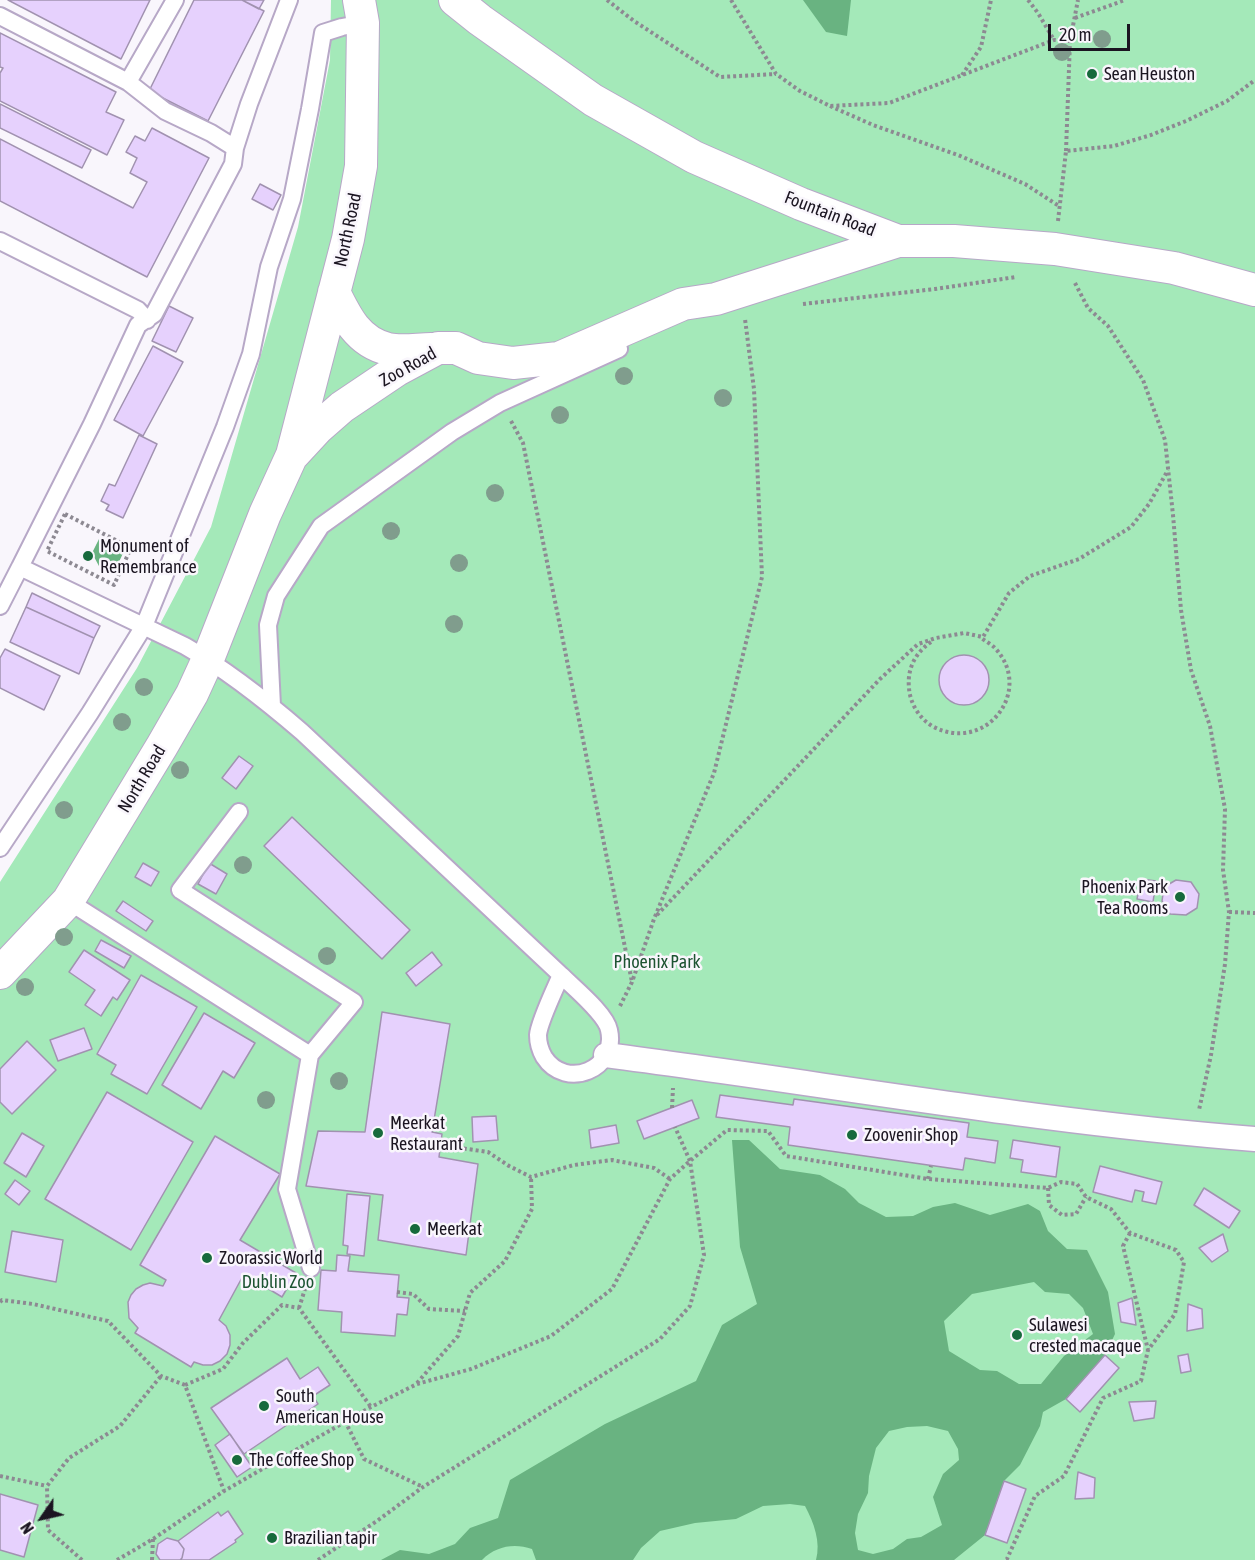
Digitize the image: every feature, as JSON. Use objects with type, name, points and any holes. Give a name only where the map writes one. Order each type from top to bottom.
[{"type":"street","name":"Fountain Road","points":[[455,0],[593,100],[694,157],[801,204],[898,240],[1055,249],[1174,268],[1255,290]]},
{"type":"street","name":"North Road","points":[[0,973],[68,900],[192,694],[265,514],[292,455],[348,239],[361,166],[365,8]]},
{"type":"street","points":[[801,204],[820,221],[824,236],[820,251],[808,270]]},
{"type":"street","name":"Zoo Road","points":[[292,455],[342,407],[397,370],[438,348],[456,348],[478,358],[513,363],[559,358],[683,304],[716,299],[898,240]]},
{"type":"street","points":[[334,292],[344,312],[367,342],[389,350],[438,348]]},
{"type":"street","points":[[606,1055],[943,1104],[1194,1134],[1255,1138]]},
{"type":"lane","points":[[128,82],[175,0]]},
{"type":"lane","points":[[0,606],[92,424],[138,326],[154,314],[233,164],[235,148],[249,104],[289,0]]},
{"type":"lane","points":[[0,848],[90,713],[144,626],[225,427],[252,354],[269,267],[292,199],[323,33],[342,27],[365,8]]},
{"type":"lane","points":[[0,16],[128,82],[165,111],[211,133],[235,148]]},
{"type":"lane","points":[[0,241],[138,310],[147,320]]},
{"type":"lane","points":[[272,706],[268,625],[276,596],[321,526],[452,432],[500,403],[688,317],[716,299]]},
{"type":"lane","points":[[20,567],[208,659],[259,695],[302,732],[561,975],[603,1016],[609,1028],[610,1042],[606,1055],[598,1066],[586,1072],[572,1074],[559,1071],[548,1063],[540,1050],[538,1035],[561,975]]},
{"type":"lane","points":[[239,812],[180,890],[354,1002],[310,1055],[287,1189],[311,1268]]},
{"type":"lane","points":[[68,900],[310,1055]]},
{"type":"path","points":[[607,0],[634,21],[720,77],[776,74]]},
{"type":"path","points":[[731,0],[776,74],[800,91],[873,125],[958,155],[1025,184],[1060,206]]},
{"type":"path","points":[[962,76],[981,47],[991,0]]},
{"type":"path","points":[[1028,0],[1054,40]]},
{"type":"path","points":[[1058,218],[1066,151],[1070,41],[1078,0]]},
{"type":"path","points":[[1074,18],[1125,0]]},
{"type":"path","points":[[830,106],[889,103],[1054,40],[1070,41]]},
{"type":"path","points":[[1066,151],[1114,146],[1151,135],[1227,102],[1255,80]]},
{"type":"path","points":[[796,305],[1026,276]]},
{"type":"path","points":[[1075,283],[1088,308],[1108,326],[1143,380],[1165,440],[1181,610],[1191,670],[1210,726],[1225,809],[1223,870],[1229,912],[1226,964],[1213,1043],[1194,1134]]},
{"type":"path","points":[[609,1028],[632,982],[654,919],[714,773],[762,577],[753,389],[744,306],[735,308],[716,299]]},
{"type":"path","points":[[500,403],[523,443],[632,982]]},
{"type":"path","points":[[964,633],[983,638],[1009,593],[1030,576],[1079,559],[1131,527],[1149,504],[1168,470]]},
{"type":"path","points":[[65,514],[86,526],[131,548],[114,585],[46,551],[65,514]]},
{"type":"path","points":[[654,919],[880,680],[918,644],[936,638],[964,633],[981,637],[994,647],[1004,661],[1009,677],[1008,694],[1002,710],[991,723],[976,731],[959,734],[942,731],[927,723],[916,711],[909,695],[908,678],[913,662],[922,647],[936,638]]},
{"type":"path","points":[[1229,912],[1255,913]]},
{"type":"path","points":[[318,1560],[423,1487],[660,1339],[690,1306],[704,1255],[690,1161],[675,1127]]},
{"type":"path","points":[[117,1560],[153,1539],[224,1491],[371,1407],[417,1384],[471,1369],[551,1336],[612,1289],[670,1179],[727,1130],[768,1131],[786,1156],[928,1179],[1048,1188],[1061,1182],[1077,1185],[1086,1197],[1111,1209],[1130,1233],[1176,1250],[1184,1262],[1175,1314],[1148,1350],[1141,1381],[1103,1398],[1065,1476],[1035,1496],[1005,1560]]},
{"type":"path","points":[[440,1145],[488,1152],[531,1177],[574,1165],[612,1160],[654,1168],[670,1179]]},
{"type":"path","points":[[928,1179],[931,1166]]},
{"type":"path","points":[[417,1384],[458,1336],[470,1293],[505,1261],[532,1209],[531,1177]]},
{"type":"path","points":[[1048,1188],[1049,1205],[1062,1215],[1076,1214],[1086,1197]]},
{"type":"path","points":[[1130,1233],[1123,1246],[1148,1350]]},
{"type":"path","points":[[397,1292],[413,1294],[429,1309],[465,1311]]},
{"type":"path","points":[[1,1300],[33,1304],[108,1321],[161,1376],[185,1385],[223,1369],[243,1343],[282,1305],[299,1308],[371,1407]]},
{"type":"path","points":[[82,1560],[48,1530],[47,1486],[69,1458],[120,1426],[161,1376]]},
{"type":"path","points":[[185,1385],[224,1491]]},
{"type":"path","points":[[345,1421],[364,1459],[423,1487]]},
{"type":"path","points":[[0,1476],[47,1486]]},
{"type":"path","points":[[152,1560],[153,1539]]},
{"type":"green space","name":"Phoenix Park","points":[[331,0],[1255,0],[1255,1560],[0,1560],[0,882],[137,668],[211,527],[298,227],[330,60]]},
{"type":"shaded area","points":[[803,0],[851,0],[847,36],[826,32]]},
{"type":"shaded area","points":[[99,539],[124,551],[113,575],[100,568],[92,553]]},
{"type":"shaded area","points":[[732,1140],[749,1140],[780,1169],[820,1175],[845,1189],[859,1203],[886,1217],[913,1216],[933,1207],[955,1203],[990,1215],[1028,1204],[1040,1211],[1048,1231],[1067,1249],[1087,1250],[1108,1292],[1115,1334],[1105,1355],[1066,1399],[1043,1412],[1040,1426],[1020,1465],[1004,1481],[985,1535],[954,1560],[816,1560],[817,1539],[808,1512],[805,1506],[790,1504],[763,1506],[736,1519],[695,1523],[660,1531],[641,1548],[633,1560],[536,1560],[532,1549],[512,1546],[499,1549],[482,1560],[381,1560],[400,1550],[429,1554],[455,1544],[470,1528],[498,1518],[510,1480],[605,1424],[696,1381],[722,1325],[757,1304],[740,1247]],"holes":[[[1034,1282],[1045,1292],[1069,1294],[1083,1308],[1093,1334],[1064,1356],[1041,1384],[1019,1384],[997,1371],[980,1370],[949,1351],[944,1321],[972,1294]],[[927,1426],[948,1431],[958,1449],[959,1460],[943,1474],[933,1497],[942,1525],[921,1537],[907,1539],[893,1549],[873,1554],[858,1550],[855,1533],[858,1514],[868,1493],[869,1476],[876,1448],[889,1431]]]},
{"type":"building","points":[[8,0],[150,0],[121,59]]},
{"type":"building","points":[[194,0],[242,0],[264,11],[208,121],[149,91]]},
{"type":"building","points":[[242,0],[264,0],[259,9]]},
{"type":"building","points":[[0,33],[116,92],[106,112],[124,120],[107,155],[0,101],[0,73],[3,68],[0,67]]},
{"type":"building","points":[[0,104],[91,150],[82,168],[0,128]]},
{"type":"building","points":[[152,128],[209,158],[147,277],[0,201],[0,139],[133,208],[147,182],[130,173],[137,158],[126,152],[135,136],[145,141]]},
{"type":"building","points":[[260,184],[281,195],[273,210],[252,199]]},
{"type":"building","points":[[169,306],[193,318],[176,352],[152,341]]},
{"type":"building","points":[[153,346],[183,362],[143,436],[114,420]]},
{"type":"building","points":[[139,435],[157,444],[123,518],[106,510],[109,505],[101,501],[109,484],[115,486]]},
{"type":"building","points":[[32,593],[100,626],[94,638],[26,607]]},
{"type":"building","points":[[26,607],[94,638],[79,674],[10,642]]},
{"type":"building","points":[[5,649],[60,676],[44,710],[0,688],[0,658]]},
{"type":"building","points":[[964,655],[973,657],[984,666],[989,680],[987,689],[978,700],[964,705],[955,703],[944,694],[939,680],[941,671],[950,660]]},
{"type":"building","points":[[239,756],[253,766],[236,789],[222,778]]},
{"type":"building","points":[[292,817],[410,930],[382,959],[264,846]]},
{"type":"building","points":[[143,863],[159,872],[151,886],[135,877]]},
{"type":"building","points":[[209,863],[227,874],[216,894],[198,884]]},
{"type":"building","points":[[1141,879],[1156,881],[1153,902],[1137,899]]},
{"type":"building","name":"Phoenix Park Tea Rooms","points":[[1176,880],[1191,882],[1199,894],[1197,908],[1186,915],[1170,914],[1162,901],[1164,887]]},
{"type":"building","points":[[123,901],[153,921],[146,931],[116,911]]},
{"type":"building","points":[[101,940],[131,956],[124,968],[95,951]]},
{"type":"building","points":[[84,950],[130,980],[117,1000],[113,997],[101,1016],[85,1005],[95,990],[69,972]]},
{"type":"building","points":[[432,952],[442,965],[416,986],[406,973]]},
{"type":"building","points":[[141,975],[197,1007],[147,1094],[111,1074],[116,1065],[97,1054]]},
{"type":"building","name":"Meerkat Restaurant","points":[[382,1012],[450,1024],[432,1132],[442,1134],[439,1157],[478,1164],[466,1255],[378,1240],[383,1195],[306,1186],[318,1131],[365,1132]]},
{"type":"building","points":[[204,1013],[255,1043],[234,1078],[223,1071],[201,1109],[162,1085]]},
{"type":"building","points":[[84,1028],[92,1049],[58,1061],[50,1040]]},
{"type":"building","points":[[27,1041],[56,1070],[12,1114],[0,1102],[0,1069]]},
{"type":"building","points":[[107,1092],[193,1142],[131,1250],[45,1199]]},
{"type":"building","points":[[720,1095],[793,1105],[794,1099],[969,1123],[967,1137],[998,1141],[995,1163],[965,1158],[963,1170],[788,1145],[790,1127],[716,1117]]},
{"type":"building","points":[[692,1100],[699,1118],[644,1139],[637,1121]]},
{"type":"building","points":[[496,1116],[498,1140],[473,1142],[472,1117]]},
{"type":"building","points":[[616,1125],[619,1143],[591,1148],[589,1130]]},
{"type":"building","points":[[22,1133],[44,1146],[26,1177],[4,1163]]},
{"type":"building","name":"Zoorassic World","points":[[215,1136],[280,1174],[240,1240],[296,1273],[282,1297],[244,1274],[219,1320],[226,1326],[230,1335],[227,1354],[212,1365],[194,1362],[191,1367],[135,1333],[138,1328],[129,1318],[128,1302],[136,1289],[143,1285],[150,1283],[163,1286],[166,1280],[140,1265]]},
{"type":"building","points":[[1013,1140],[1060,1147],[1056,1177],[1021,1172],[1023,1160],[1010,1158]]},
{"type":"building","points":[[1100,1166],[1162,1182],[1156,1204],[1142,1201],[1144,1192],[1135,1190],[1132,1202],[1093,1192]]},
{"type":"building","points":[[15,1180],[30,1191],[19,1205],[5,1194]]},
{"type":"building","points":[[1204,1188],[1240,1211],[1229,1228],[1194,1205]]},
{"type":"building","points":[[347,1194],[370,1196],[364,1256],[347,1254],[348,1246],[343,1245]]},
{"type":"building","points":[[12,1231],[63,1240],[56,1282],[5,1272]]},
{"type":"building","points":[[1223,1234],[1228,1251],[1212,1262],[1199,1248]]},
{"type":"building","points":[[337,1255],[350,1256],[348,1271],[399,1275],[397,1297],[409,1298],[407,1315],[397,1314],[395,1336],[341,1332],[342,1312],[318,1310],[321,1270],[336,1271]]},
{"type":"building","points":[[1132,1298],[1136,1325],[1121,1322],[1118,1303]]},
{"type":"building","points":[[1188,1304],[1202,1309],[1203,1328],[1187,1331]]},
{"type":"building","points":[[1188,1354],[1191,1371],[1181,1373],[1178,1356]]},
{"type":"building","points":[[1105,1355],[1119,1368],[1080,1412],[1066,1399]]},
{"type":"building","name":"South American House","points":[[287,1358],[300,1379],[318,1367],[330,1385],[313,1396],[318,1404],[244,1454],[211,1408]]},
{"type":"building","points":[[1156,1401],[1154,1418],[1134,1421],[1129,1402]]},
{"type":"building","name":"The Coffee Shop","points":[[230,1434],[252,1467],[237,1477],[215,1445]]},
{"type":"building","points":[[1078,1472],[1095,1478],[1094,1498],[1075,1499]]},
{"type":"building","points":[[1004,1481],[1026,1489],[1007,1543],[985,1535]]},
{"type":"building","points":[[0,1494],[38,1505],[24,1557],[0,1550]]},
{"type":"building","points":[[228,1511],[243,1534],[235,1540],[236,1542],[209,1560],[180,1560],[184,1549],[178,1541],[218,1512],[221,1516]]},
{"type":"building","points":[[167,1538],[178,1541],[184,1549],[180,1560],[160,1560],[156,1554],[158,1544]]},
{"type":"place","name":"Sean Heuston","points":[[1092,74]]},
{"type":"place","name":"Monument of Remembrance","points":[[88,556]]},
{"type":"place","name":"Phoenix Park Tea Rooms","points":[[1180,897]]},
{"type":"place","name":"Meerkat Restaurant","points":[[378,1133]]},
{"type":"place","name":"Zoovenir Shop","points":[[852,1135]]},
{"type":"place","name":"Meerkat","points":[[415,1229]]},
{"type":"place","name":"Zoorassic World","points":[[207,1258]]},
{"type":"place","name":"Sulawesi crested macaque","points":[[1017,1335]]},
{"type":"place","name":"South American House","points":[[264,1406]]},
{"type":"place","name":"The Coffee Shop","points":[[237,1460]]},
{"type":"place","name":"Brazilian tapir","points":[[272,1538]]},
{"type":"park label","name":"Dublin Zoo","points":[[278,1282]]}]
